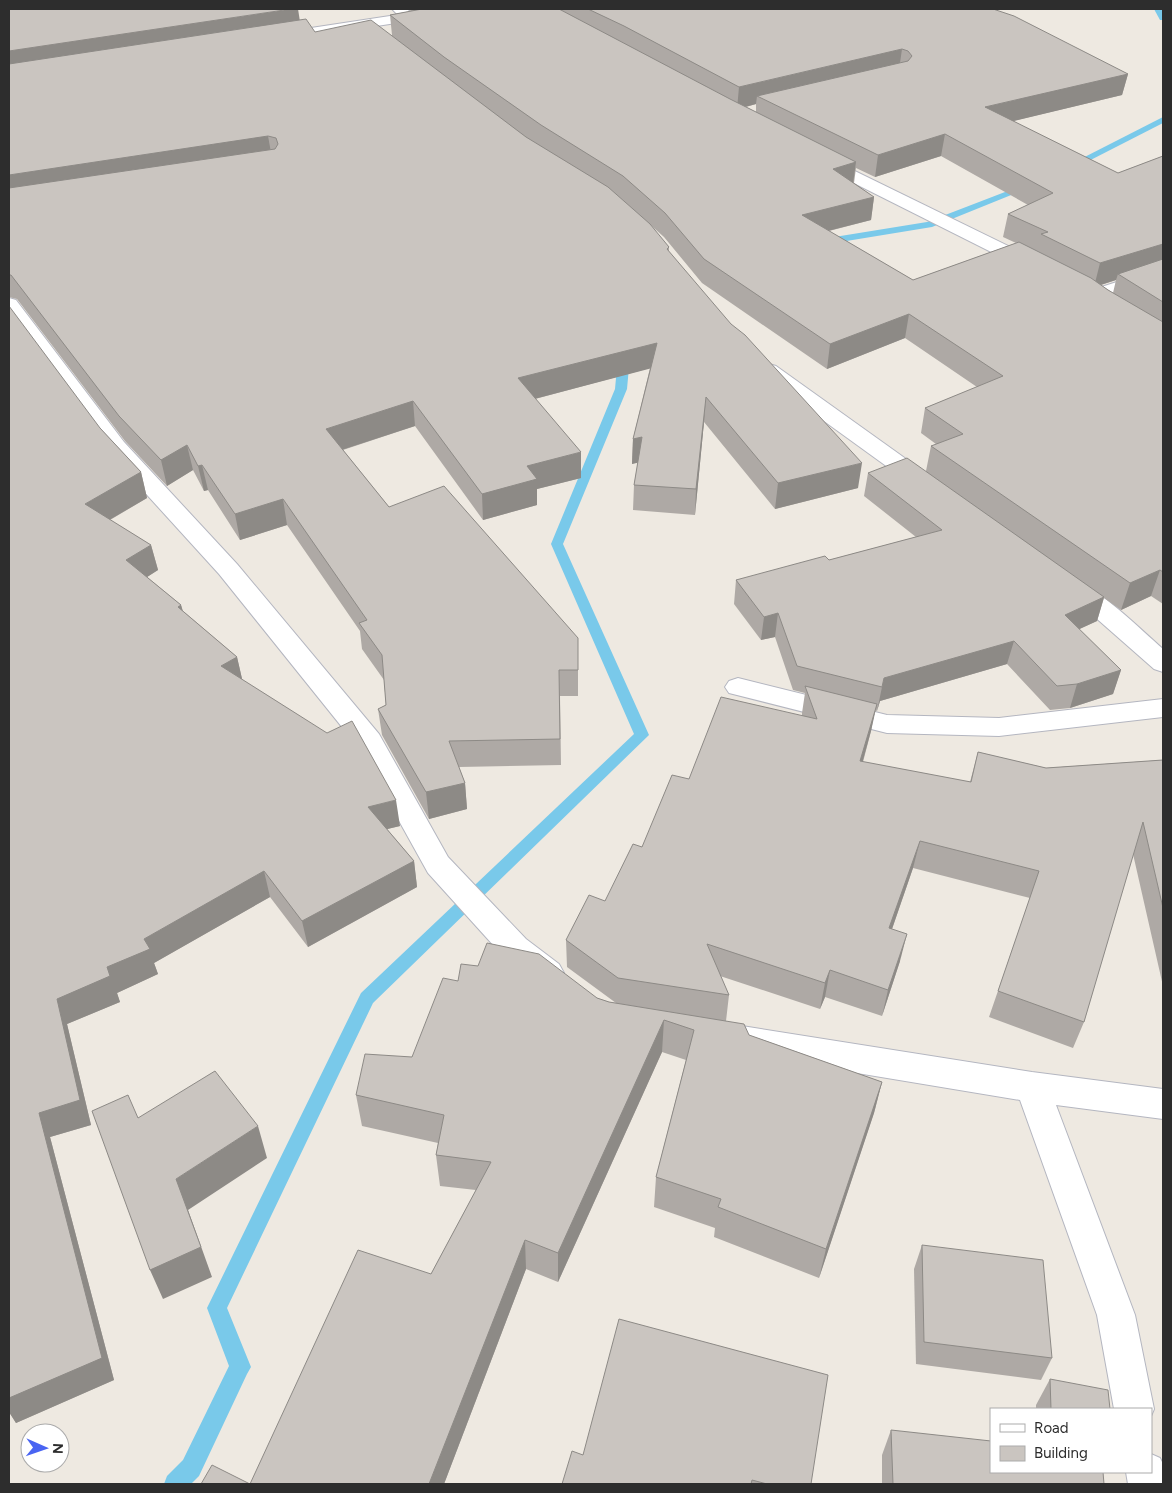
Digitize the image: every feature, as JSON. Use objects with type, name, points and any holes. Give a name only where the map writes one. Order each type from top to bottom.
[{"type":"street","points":[[259,40],[364,23],[403,13],[462,9]]},
{"type":"street","points":[[364,23],[387,41]]},
{"type":"street","points":[[804,151],[1049,274]]},
{"type":"street","points":[[1093,296],[1163,273]]},
{"type":"street","points":[[1075,287],[1093,296],[1109,309]]},
{"type":"street","points":[[9,304],[116,447],[228,569],[369,742],[438,865],[515,948],[570,988]]},
{"type":"street","points":[[752,355],[795,391],[943,496]]},
{"type":"street","points":[[1059,579],[1105,612],[1163,663]]},
{"type":"street","points":[[738,687],[887,724],[999,727],[1163,708]]},
{"type":"street","points":[[717,1036],[1032,1087],[1163,1104]]},
{"type":"street","points":[[1032,1087],[1116,1315],[1134,1408]]},
{"type":"building","points":[[9,9],[291,9],[9,51]]},
{"type":"building","points":[[422,9],[559,9],[730,99],[856,162],[833,169],[874,197],[802,215],[913,280],[1019,242],[1091,278],[1163,322],[1163,572],[1160,570],[1130,583],[931,446],[963,434],[925,408],[1003,376],[909,314],[830,344],[704,259],[665,213],[623,176],[541,125],[444,57],[390,15]]},
{"type":"building","points":[[588,9],[993,9],[1014,16],[1128,74],[985,107],[1118,173],[1163,156],[1163,244],[1100,263],[1041,234],[1048,232],[1008,214],[1053,193],[945,134],[878,155],[757,96],[908,61],[912,56],[908,51],[902,49],[739,87]]},
{"type":"building","points":[[306,19],[315,32],[371,20],[526,137],[608,187],[650,224],[669,247],[667,249],[731,324],[745,335],[862,463],[778,483],[706,397],[696,489],[634,485],[642,437],[633,439],[657,343],[518,378],[581,452],[527,466],[537,479],[482,494],[413,401],[326,429],[389,507],[444,486],[578,638],[578,670],[559,670],[560,739],[449,741],[465,783],[426,792],[378,709],[386,705],[382,655],[359,623],[367,620],[283,499],[235,514],[202,465],[198,466],[187,445],[161,460],[119,416],[11,275],[9,275],[9,188],[275,149],[278,144],[276,138],[268,136],[9,175],[9,64]]},
{"type":"building","points":[[1163,259],[1163,302],[1118,274]]},
{"type":"building","points":[[9,306],[100,428],[141,472],[85,504],[151,545],[126,560],[181,605],[178,607],[237,657],[221,666],[327,733],[352,721],[396,800],[368,807],[414,861],[302,921],[264,871],[144,939],[150,949],[107,967],[110,976],[57,999],[80,1100],[39,1113],[102,1358],[9,1398]]},
{"type":"building","points":[[907,458],[1104,597],[1065,615],[1121,670],[1077,684],[1057,686],[1014,641],[884,678],[882,687],[797,666],[778,613],[764,617],[736,580],[825,556],[829,560],[942,530],[868,473]]},
{"type":"building","points":[[805,686],[877,704],[860,761],[971,782],[978,752],[1046,768],[1163,760],[1163,908],[1143,822],[1084,1022],[998,991],[1039,871],[920,841],[889,928],[907,934],[888,990],[830,970],[825,983],[707,944],[729,995],[618,978],[566,940],[589,895],[605,901],[633,844],[642,847],[672,775],[689,779],[721,697],[817,719]]},
{"type":"building","points":[[487,943],[539,954],[597,998],[609,1002],[744,1024],[749,1035],[882,1082],[826,1249],[718,1207],[721,1199],[656,1177],[694,1030],[664,1020],[558,1253],[525,1240],[429,1484],[250,1484],[358,1250],[431,1274],[491,1162],[436,1155],[444,1115],[356,1095],[365,1054],[412,1057],[443,978],[458,981],[461,964],[478,966]]},
{"type":"building","points":[[215,1071],[258,1126],[176,1179],[201,1247],[150,1270],[92,1111],[128,1095],[138,1118]]},
{"type":"building","points":[[922,1245],[1043,1260],[1052,1358],[924,1342]]},
{"type":"building","points":[[619,1319],[828,1375],[811,1484],[767,1484],[752,1480],[751,1484],[562,1484],[572,1451],[583,1455]]},
{"type":"building","points":[[1050,1379],[1108,1390],[1110,1408],[1051,1408]]},
{"type":"building","points":[[891,1430],[990,1441],[990,1473],[1103,1473],[1104,1484],[893,1484]]},
{"type":"building","points":[[212,1465],[250,1484],[201,1484]]},
{"type":"waterway","points":[[1158,9],[1163,18]]},
{"type":"waterway","points":[[1070,167],[1163,120]]},
{"type":"waterway","points":[[822,242],[929,225],[1026,187]]},
{"type":"waterway","points":[[175,1484],[191,1468],[240,1367],[217,1308],[367,998],[642,735],[557,544],[621,389],[624,356]]}]
